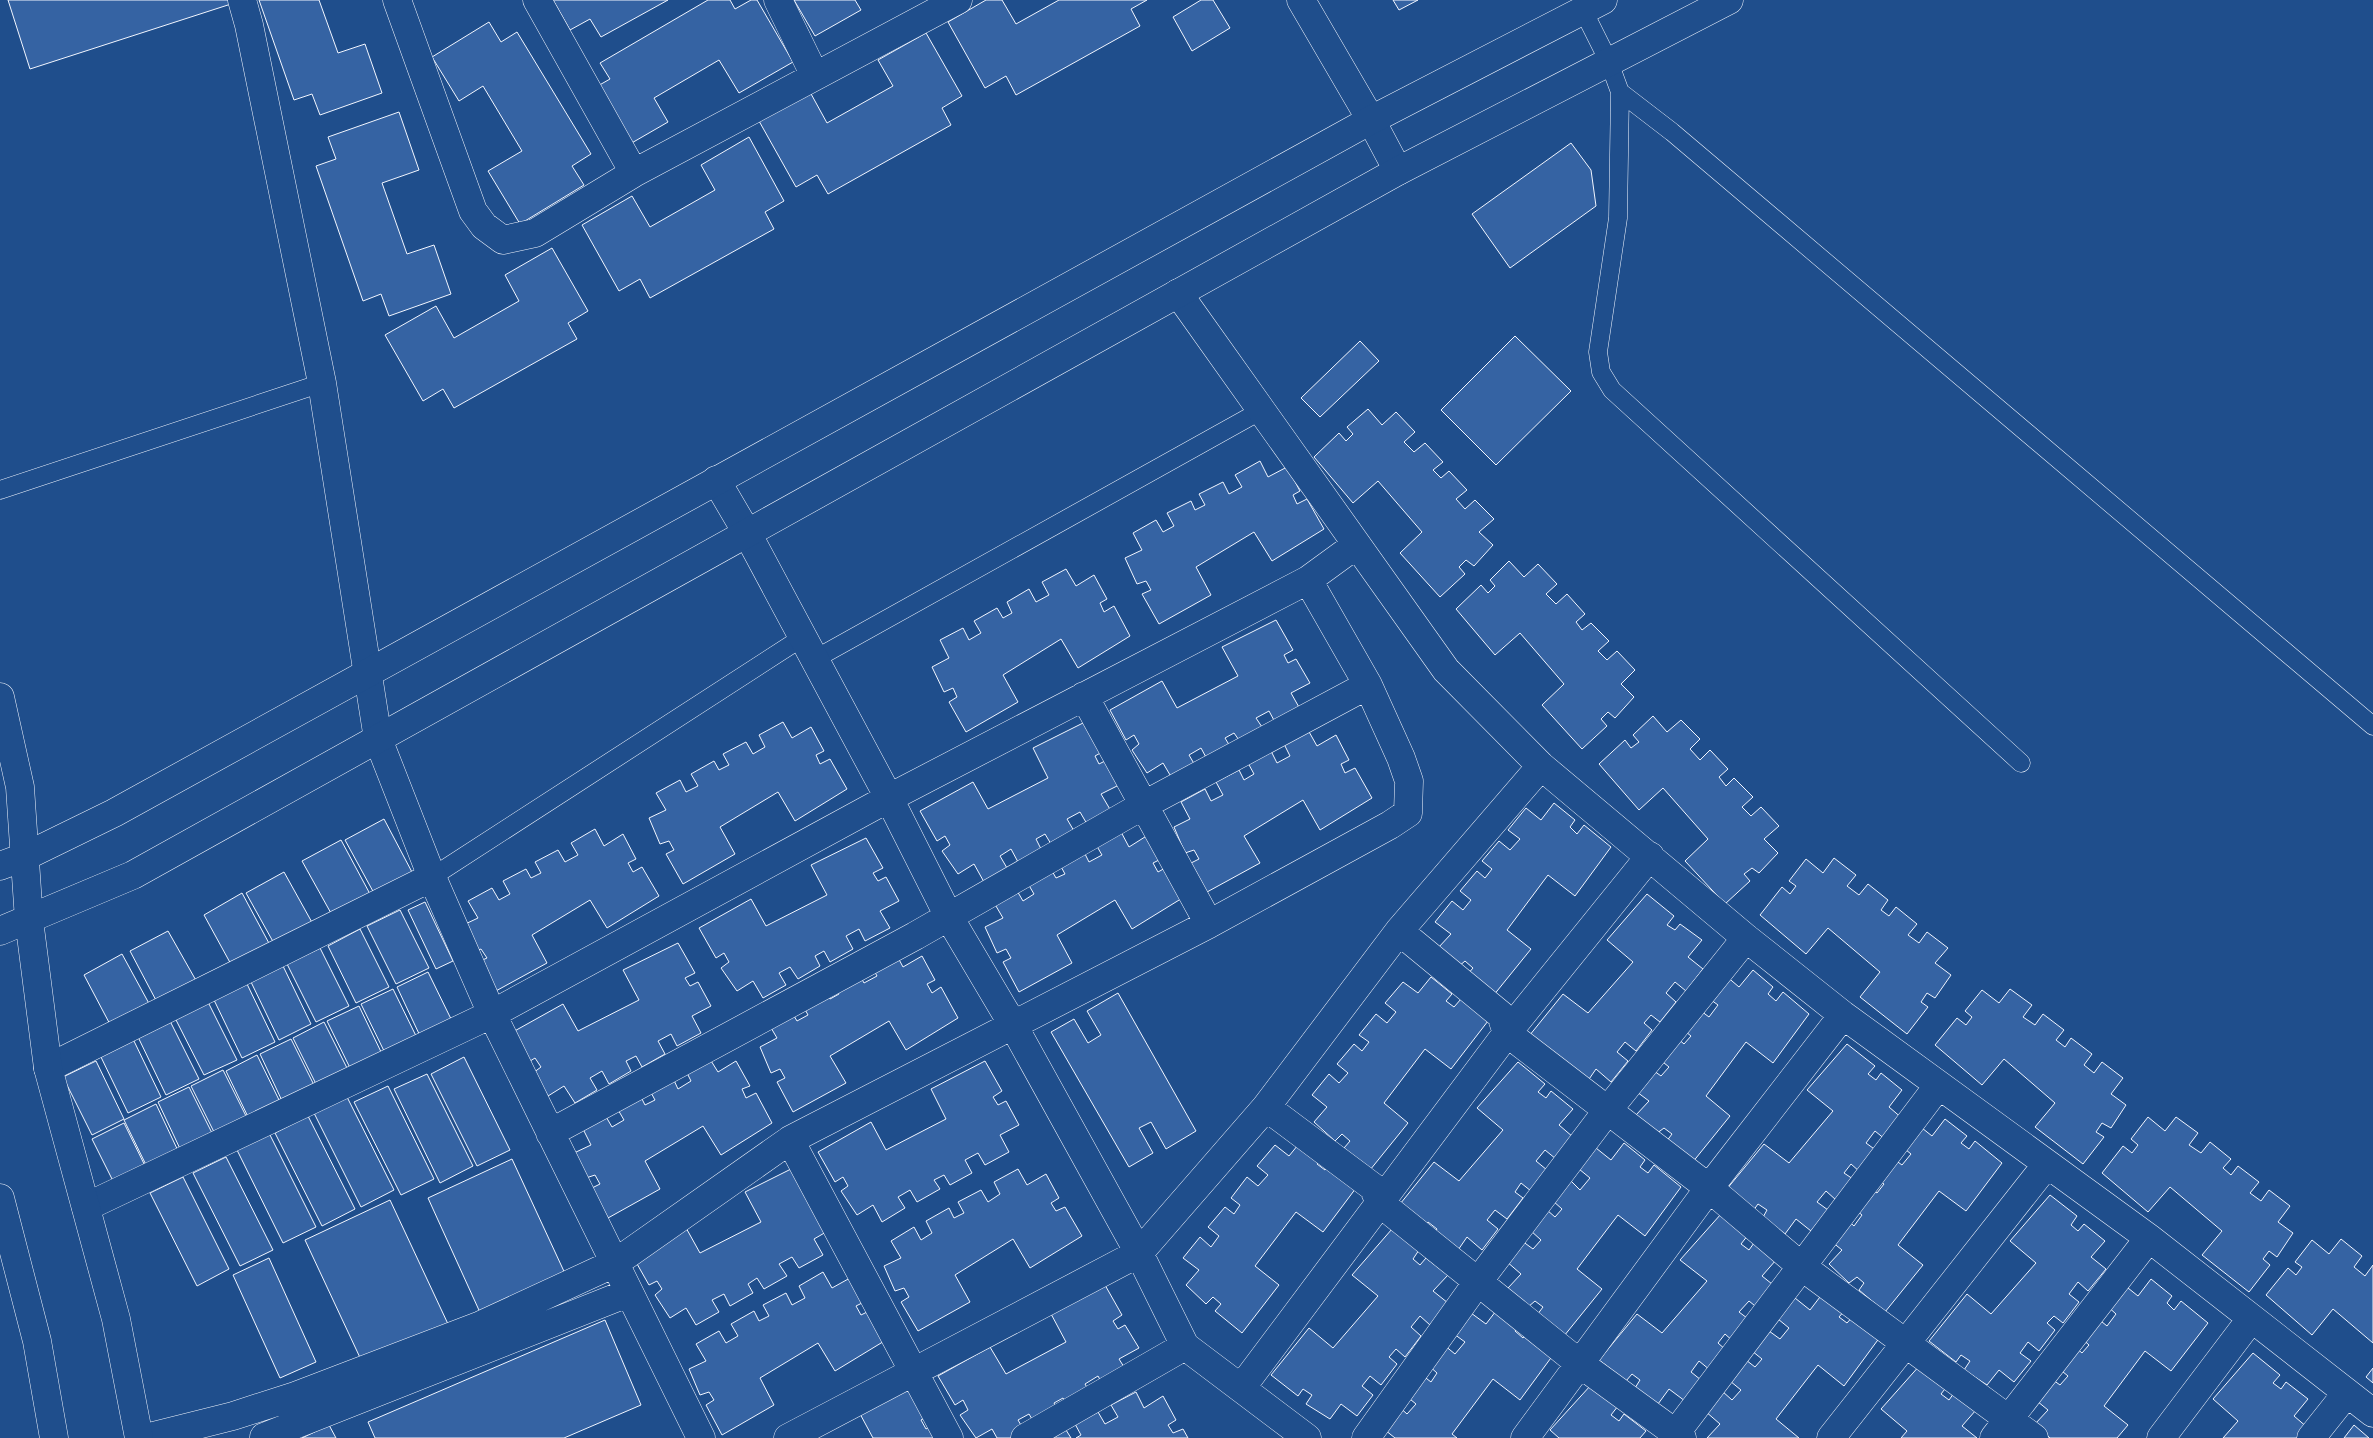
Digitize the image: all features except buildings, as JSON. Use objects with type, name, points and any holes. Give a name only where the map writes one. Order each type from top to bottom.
[{"type":"street","points":[[242,0],[250,26],[322,383],[378,739],[432,877],[492,1014],[701,1438]]},
{"type":"street","points":[[537,0],[634,174]]},
{"type":"street","points":[[778,0],[816,76]]},
{"type":"street","points":[[399,1],[473,211],[484,226],[503,240],[535,234],[634,174],[958,0]]},
{"type":"street","points":[[1300,0],[1371,120],[1398,171]]},
{"type":"street","points":[[0,931],[133,875],[1398,171],[1730,0]]},
{"type":"street","points":[[12,862],[114,813],[1371,120],[1593,5]]},
{"type":"street","points":[[1178,293],[1356,546],[1446,670],[1541,766],[1746,938],[1843,1015],[2149,1238],[2373,1414]]},
{"type":"street","points":[[716,480],[747,533],[889,798],[949,917],[1013,1025],[1139,1252],[1185,1346],[1242,1387],[1307,1438]]},
{"type":"street","points":[[86,1206],[492,1014],[889,798],[1308,580],[1356,546]]},
{"type":"street","points":[[145,1438],[233,1416],[295,1396],[481,1325],[615,1263],[790,1140],[1209,924],[1390,825],[1408,813],[1409,781],[1368,685],[1308,580]]},
{"type":"street","points":[[550,1133],[949,917],[1142,806],[1368,685]]},
{"type":"street","points":[[0,696],[20,787],[12,862],[29,920],[48,1068],[116,1319],[139,1438]]},
{"type":"street","points":[[1084,696],[1142,806],[1209,924]]},
{"type":"street","points":[[788,1438],[1139,1252],[1266,1107],[1399,931],[1541,766]]},
{"type":"street","points":[[1242,1387],[1507,1033],[1650,856]]},
{"type":"street","points":[[48,1068],[432,877]]},
{"type":"street","points":[[1399,931],[1501,1016],[1507,1033],[1710,1188],[1801,1266],[1905,1343],[2001,1429],[2034,1438]]},
{"type":"street","points":[[1366,1438],[1477,1283],[1607,1111],[1746,938]]},
{"type":"street","points":[[1525,1438],[1710,1188],[1843,1015]]},
{"type":"street","points":[[1266,1107],[1373,1187],[1380,1203],[1477,1283],[1676,1436],[1801,1266],[1938,1086]]},
{"type":"street","points":[[790,1140],[949,1438]]},
{"type":"street","points":[[1831,1438],[2047,1164]]},
{"type":"street","points":[[0,1198],[37,1341],[54,1438]]},
{"type":"street","points":[[2001,1429],[2149,1238]]},
{"type":"street","points":[[264,1437],[628,1293]]},
{"type":"street","points":[[2161,1438],[2251,1319]]},
{"type":"street","points":[[1025,1438],[1185,1346]]},
{"type":"street","points":[[2311,1438],[2346,1394]]},
{"type":"lane","points":[[1593,5],[1620,92],[1616,241],[1598,352],[1602,372],[1612,390],[2021,763]]},
{"type":"lane","points":[[1620,92],[1679,139],[2373,726]]},
{"type":"lane","points":[[0,490],[322,383]]},
{"type":"lane","points":[[432,877],[809,648],[1262,410]]}]
